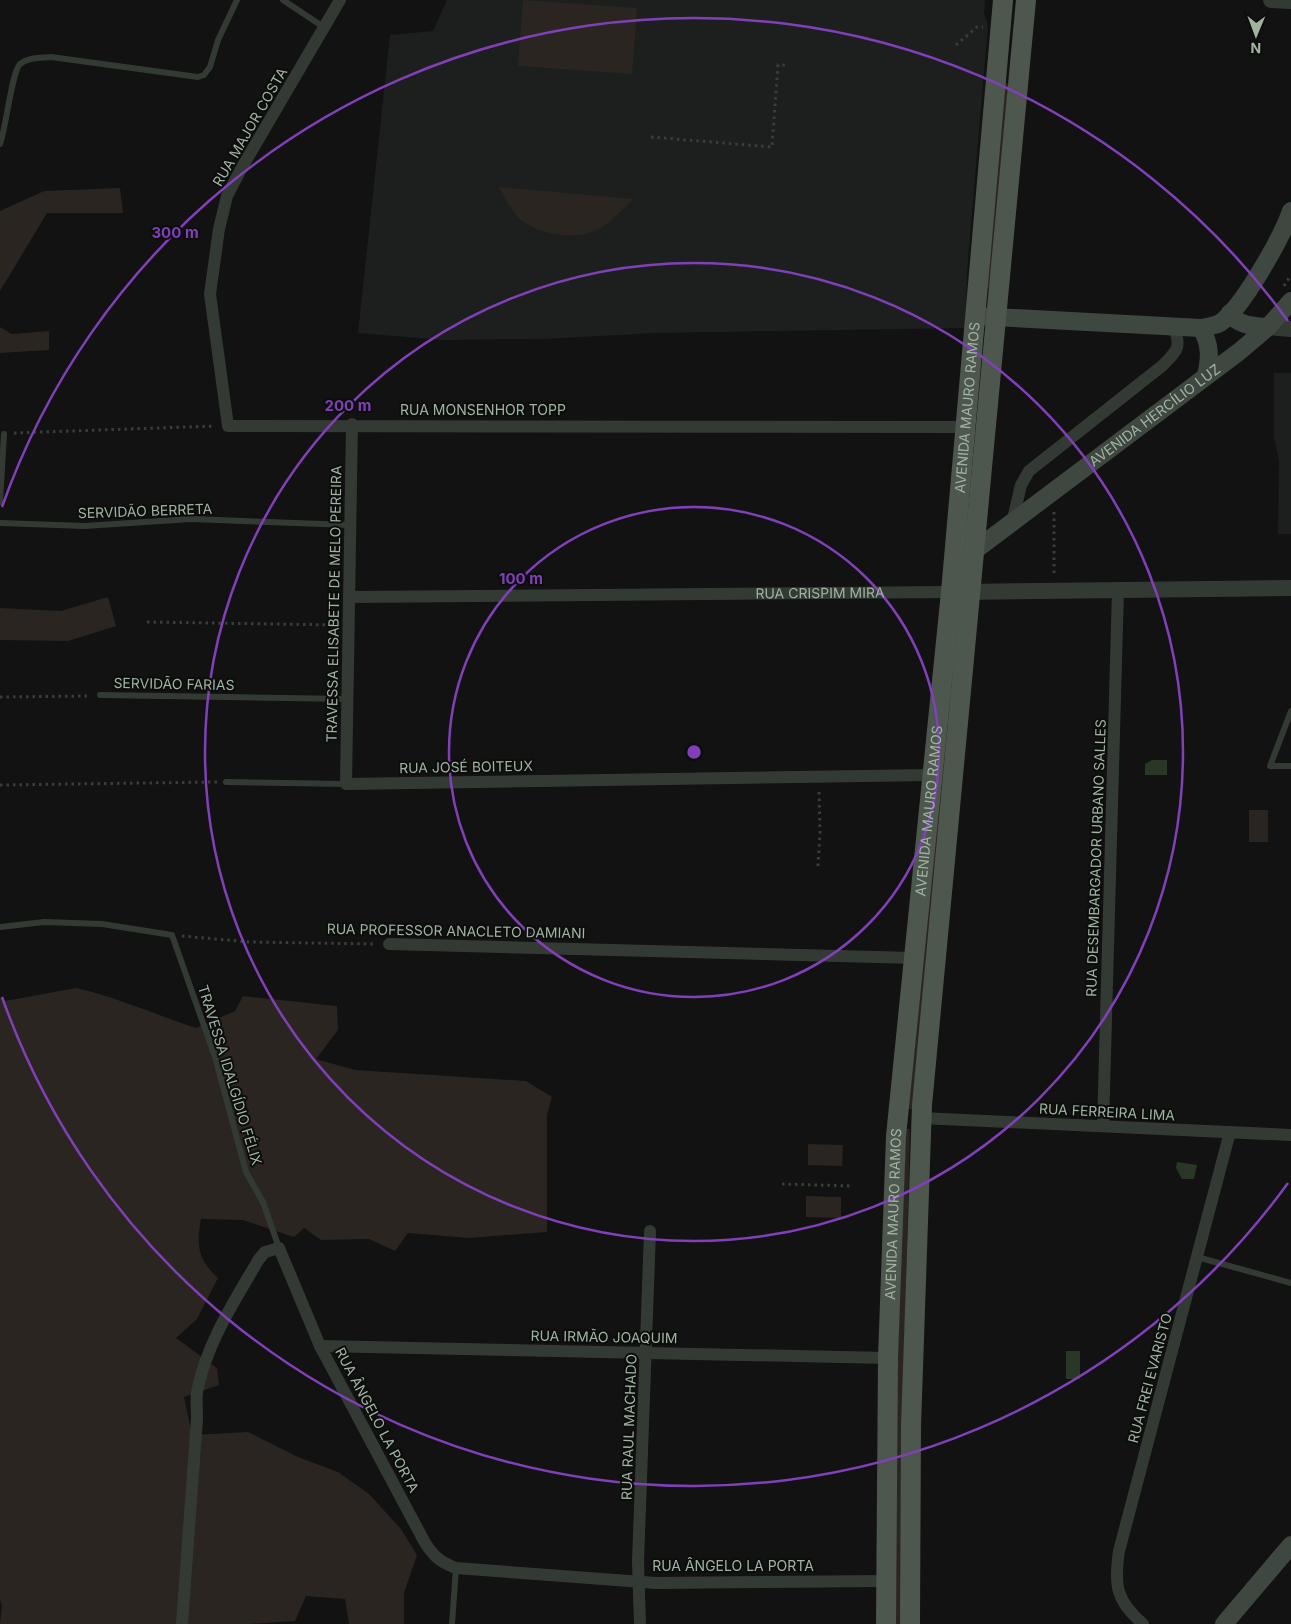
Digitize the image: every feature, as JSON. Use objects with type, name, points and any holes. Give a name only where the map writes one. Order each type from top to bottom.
[{"type":"main road","name":"AVENIDA MAURO RAMOS","points":[[910,1624],[911,1436],[921,1118],[961,592],[956,538],[1004,0]]},
{"type":"main road","name":"AVENIDA MAURO RAMOS","points":[[886,1624],[888,1358],[893,1185],[898,1117],[932,775],[961,592],[974,551],[1026,0]]},
{"type":"main road","points":[[976,316],[1201,328],[1219,323],[1230,313],[1265,265],[1291,211]]},
{"type":"main road","name":"AVENIDA HERCÍLIO LUZ","points":[[974,551],[1206,376],[1268,327],[1291,301]]},
{"type":"main road","points":[[1230,313],[1233,317],[1248,325],[1268,327]]},
{"type":"main road","points":[[1201,328],[1210,351],[1206,376]]},
{"type":"main road","points":[[956,538],[963,550],[974,551]]},
{"type":"main road","points":[[898,1117],[921,1118]]},
{"type":"main road","points":[[1224,1624],[1291,1545]]},
{"type":"street","name":"RUA MAJOR COSTA","points":[[228,426],[210,294],[218,229],[227,196],[241,169],[340,0]]},
{"type":"street","points":[[1270,0],[1290,1]]},
{"type":"street","points":[[1012,523],[1021,485],[1029,471],[1162,366],[1176,352],[1178,342],[1173,327]]},
{"type":"street","points":[[1268,327],[1291,329]]},
{"type":"street","name":"RUA MONSENHOR TOPP","points":[[228,426],[352,424],[966,427]]},
{"type":"street","name":"TRAVESSA ELISABETE DE MELO PEREIRA","points":[[346,784],[352,424]]},
{"type":"street","name":"RUA CRISPIM MIRA","points":[[349,597],[1291,588]]},
{"type":"street","name":"RUA DESEMBARGADOR URBANO SALLES","points":[[1103,1126],[1118,590]]},
{"type":"street","name":"RUA JOSÉ BOITEUX","points":[[346,784],[932,775]]},
{"type":"street","name":"RUA PROFESSOR ANACLETO DAMIANI","points":[[389,944],[914,958]]},
{"type":"street","name":"RUA FERREIRA LIMA","points":[[921,1118],[1291,1135]]},
{"type":"street","name":"RUA FREI EVARISTO","points":[[1143,1624],[1127,1610],[1122,1602],[1118,1589],[1118,1563],[1230,1132]]},
{"type":"street","name":"RUA RAUL MACHADO","points":[[640,1624],[639,1581],[650,1231]]},
{"type":"street","points":[[182,1624],[197,1419],[197,1393],[205,1363],[230,1308],[259,1259],[265,1252],[279,1248]]},
{"type":"street","name":"RUA ÂNGELO LA PORTA","points":[[279,1248],[320,1346],[432,1555],[442,1563],[456,1568],[639,1581],[886,1581]]},
{"type":"street","name":"RUA IRMÃO JOAQUIM","points":[[320,1346],[888,1358]]},
{"type":"lane","points":[[0,144],[7,121],[14,75],[21,64],[32,58],[51,57],[198,77],[204,75],[210,67],[218,40],[237,0]]},
{"type":"lane","points":[[283,0],[325,28]]},
{"type":"lane","points":[[0,502],[4,434]]},
{"type":"lane","name":"SERVIDÃO BERRETA","points":[[0,523],[85,526],[191,519],[350,525]]},
{"type":"lane","name":"SERVIDÃO FARIAS","points":[[100,695],[348,699]]},
{"type":"lane","points":[[1291,711],[1270,766],[1291,766]]},
{"type":"lane","name":"RUA JOSÉ BOITEUX","points":[[226,782],[346,784]]},
{"type":"lane","points":[[0,927],[44,922],[102,924],[172,935]]},
{"type":"lane","name":"TRAVESSA IDALGÍDIO FÉLIX","points":[[172,935],[212,1048],[246,1172],[263,1202],[279,1248]]},
{"type":"lane","points":[[1197,1256],[1291,1284]]},
{"type":"lane","points":[[452,1624],[456,1568]]},
{"type":"path","points":[[956,44],[977,27]]},
{"type":"path","points":[[651,136],[772,147],[778,65],[787,65]]},
{"type":"path","points":[[4,434],[228,426]]},
{"type":"path","points":[[1051,493],[1054,509],[1055,591]]},
{"type":"path","points":[[148,622],[349,624]]},
{"type":"path","name":"SERVIDÃO FARIAS","points":[[0,697],[100,695]]},
{"type":"path","points":[[818,776],[820,833],[818,866]]},
{"type":"path","points":[[0,785],[226,782]]},
{"type":"path","name":"RUA PROFESSOR ANACLETO DAMIANI","points":[[172,935],[249,942],[389,944]]},
{"type":"path","points":[[782,1184],[853,1186]]},
{"type":"shaded area","points":[[447,0],[985,0],[984,14],[988,26],[967,272],[966,328],[655,333],[545,339],[443,340],[358,333],[390,35],[433,31]]},
{"type":"shaded area","points":[[523,0],[637,8],[632,74],[518,66]]},
{"type":"shaded area","points":[[1004,83],[1012,84],[993,289],[985,288]]},
{"type":"shaded area","points":[[499,187],[634,199],[606,225],[595,231],[586,234],[567,235],[537,229],[520,219]]},
{"type":"shaded area","points":[[120,188],[123,213],[47,213],[0,291],[0,211],[44,191]]},
{"type":"shaded area","points":[[0,327],[12,334],[49,331],[49,350],[0,353]]},
{"type":"shaded area","points":[[1274,373],[1291,373],[1291,534],[1278,534],[1279,461],[1274,437]]},
{"type":"shaded area","points":[[108,597],[116,626],[68,641],[0,640],[0,608],[61,611]]},
{"type":"shaded area","points":[[956,607],[961,607],[912,1109],[906,1109]]},
{"type":"shaded area","points":[[1152,760],[1167,760],[1167,775],[1145,775],[1145,764]]},
{"type":"shaded area","points":[[1249,810],[1268,810],[1268,842],[1249,842]]},
{"type":"shaded area","points":[[76,988],[121,1001],[196,1028],[235,1011],[243,996],[337,1006],[338,1030],[316,1059],[355,1070],[526,1081],[552,1097],[547,1115],[547,1232],[469,1238],[408,1233],[395,1251],[369,1239],[321,1240],[304,1228],[294,1237],[243,1220],[201,1219],[200,1252],[206,1265],[218,1278],[197,1319],[176,1338],[217,1368],[219,1385],[184,1397],[192,1435],[248,1432],[298,1457],[338,1472],[369,1494],[401,1529],[417,1555],[404,1593],[404,1624],[349,1624],[345,1599],[306,1596],[295,1621],[249,1624],[0,1624],[2,1606],[0,1600],[0,997],[5,1001]]},
{"type":"shaded area","points":[[906,1129],[910,1129],[904,1360],[901,1624],[894,1624],[896,1359]]},
{"type":"shaded area","points":[[808,1144],[843,1145],[842,1166],[808,1165]]},
{"type":"shaded area","points":[[1177,1162],[1197,1165],[1194,1179],[1182,1179],[1176,1168]]},
{"type":"shaded area","points":[[806,1196],[841,1197],[841,1218],[806,1217]]},
{"type":"shaded area","points":[[1066,1351],[1080,1351],[1080,1379],[1066,1379]]}]
